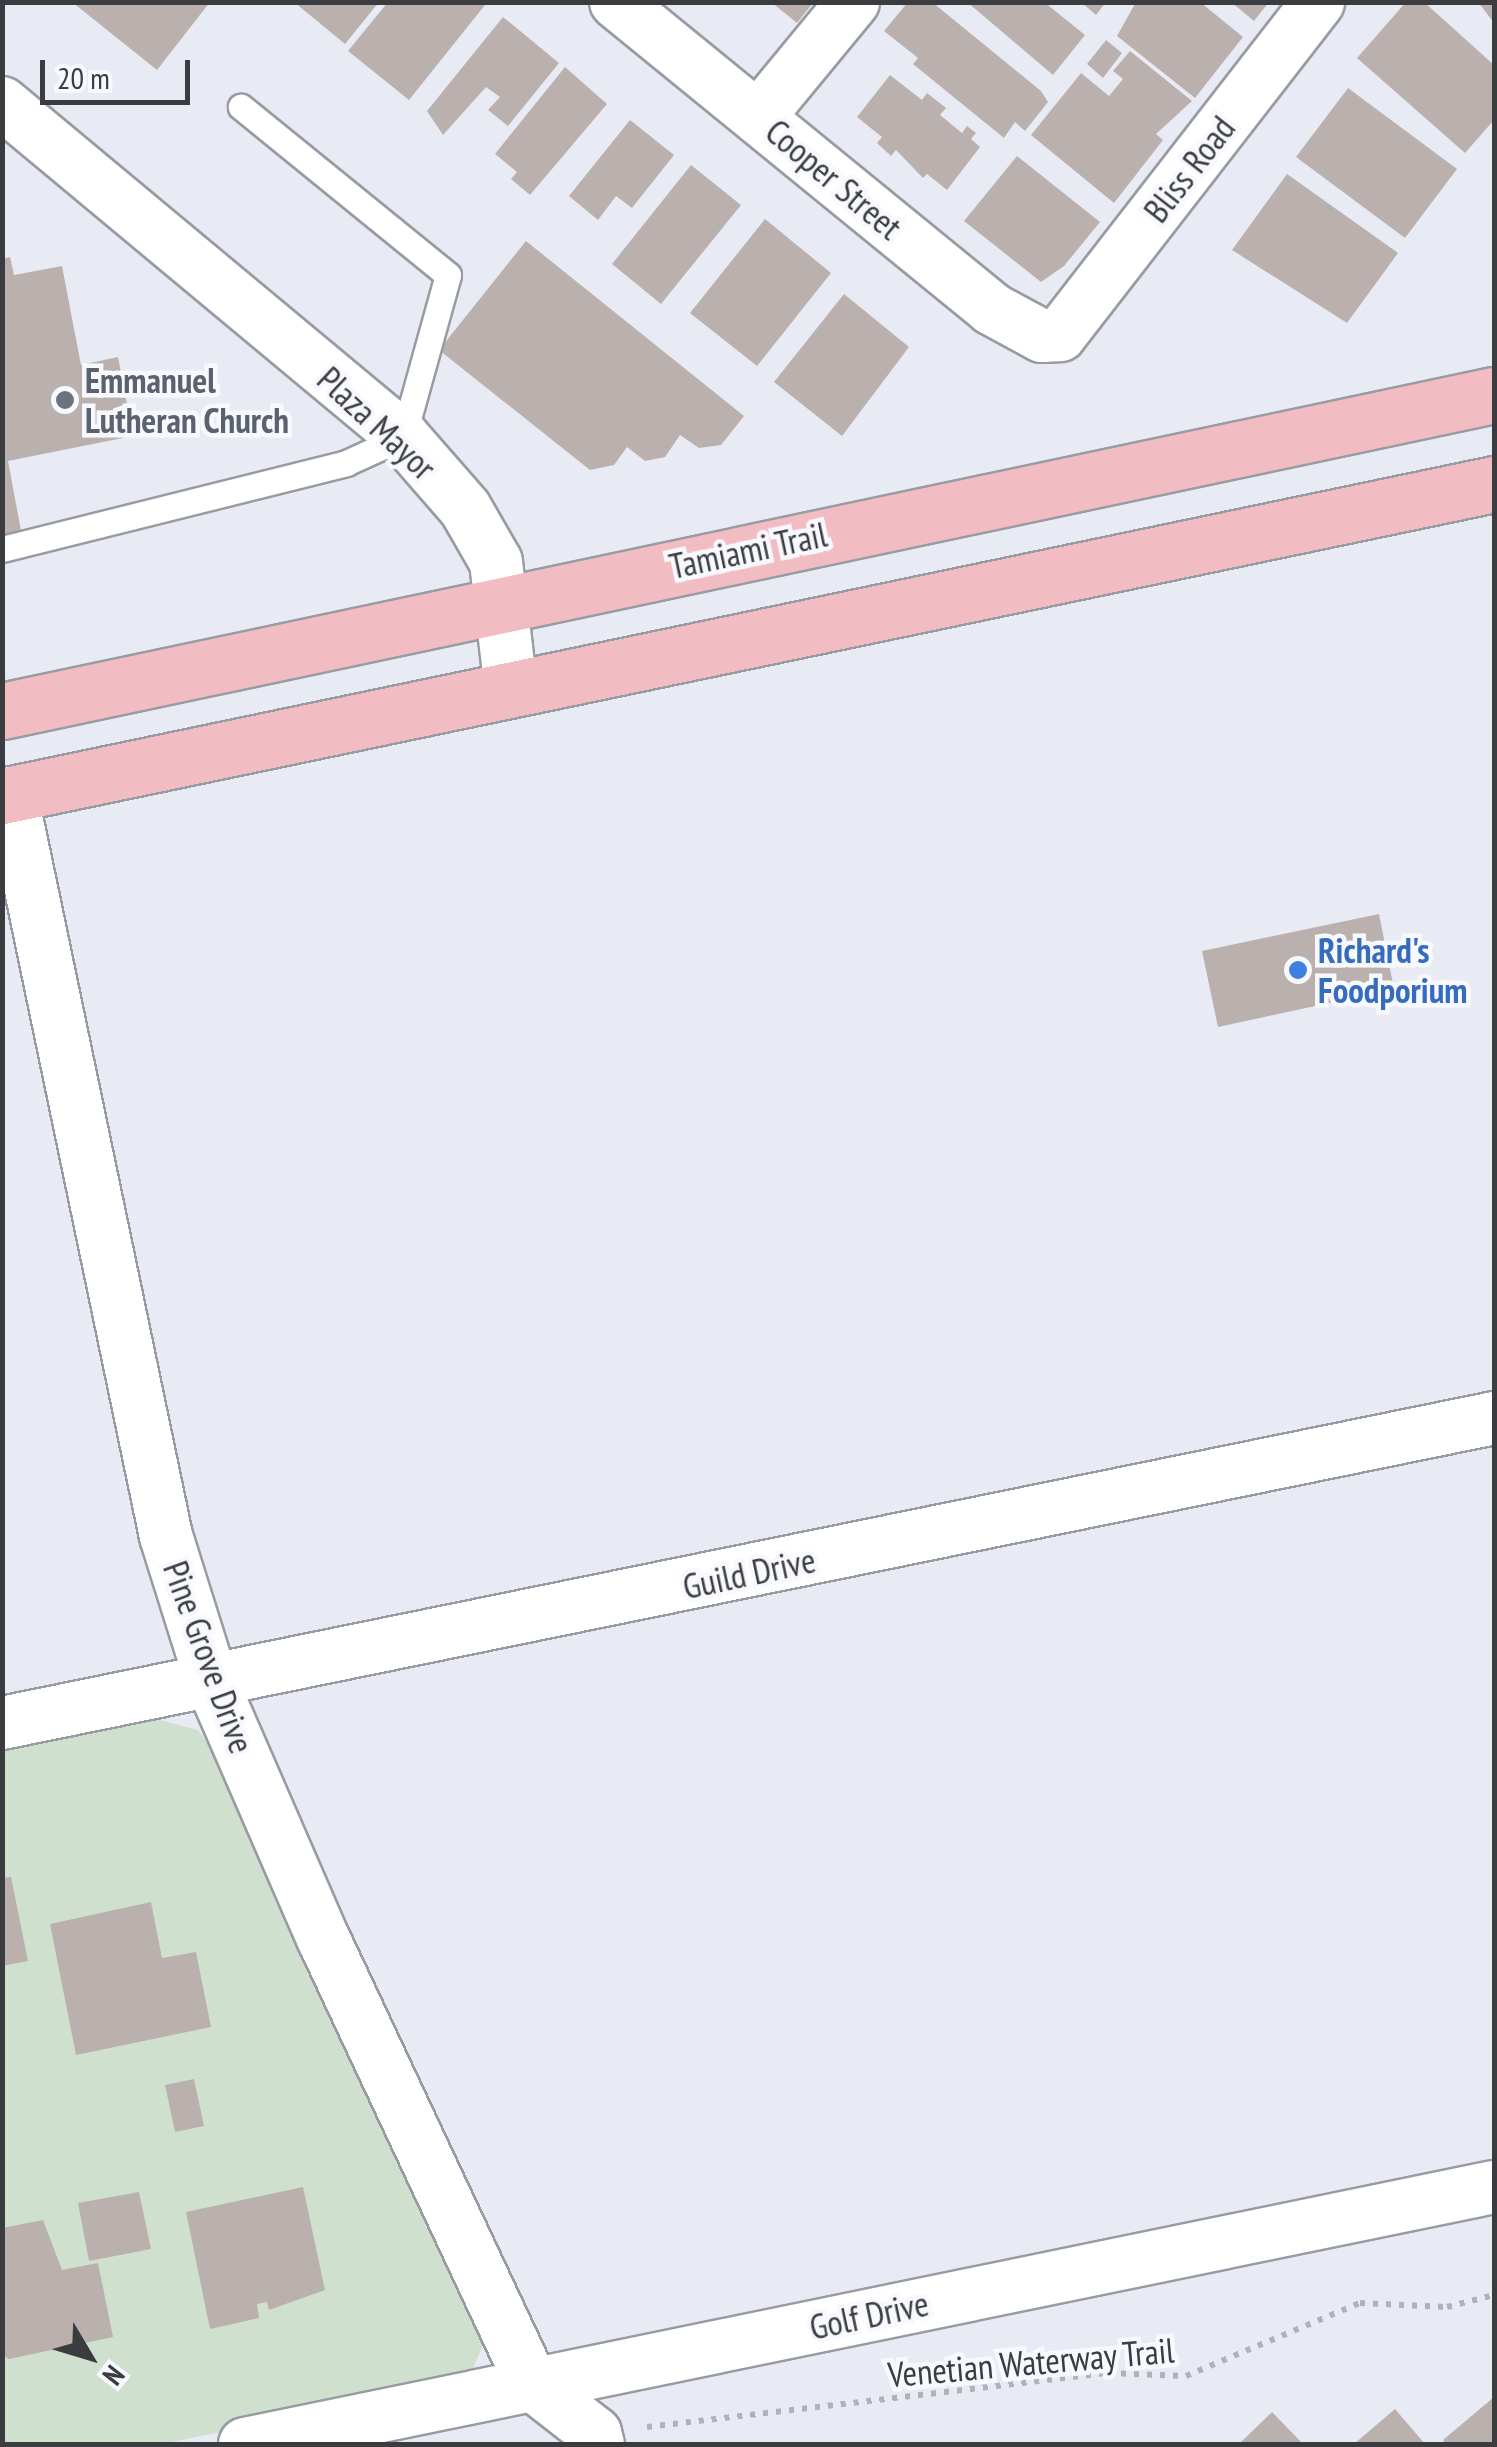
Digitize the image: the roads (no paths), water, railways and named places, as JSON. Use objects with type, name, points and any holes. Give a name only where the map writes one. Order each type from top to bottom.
[{"type":"main road","name":"Tamiami Trail","points":[[2,711],[1494,395]]},
{"type":"main road","points":[[7,795],[1494,484]]},
{"type":"street","name":"Cooper Street","points":[[616,2],[992,310],[1042,336],[1060,336]]},
{"type":"street","points":[[759,116],[853,2]]},
{"type":"street","name":"Bliss Road","points":[[1060,336],[1318,2]]},
{"type":"street","name":"Plaza Mayor","points":[[2,103],[404,437],[484,534],[501,604],[510,689]]},
{"type":"street","name":"Pine Grove Drive","points":[[7,795],[166,1536],[212,1683],[332,1957],[532,2384],[596,2439]]},
{"type":"street","name":"Guild Drive","points":[[2,1723],[1494,1418]]},
{"type":"street","name":"Golf Drive","points":[[245,2444],[1494,2186]]},
{"type":"lane","points":[[2,549],[346,463],[404,437],[448,275],[241,108]]},
{"type":"place","name":"Emmanuel Lutheran Church","points":[[65,400]]},
{"type":"place","name":"Richard's Foodporium","points":[[1298,970]]}]
